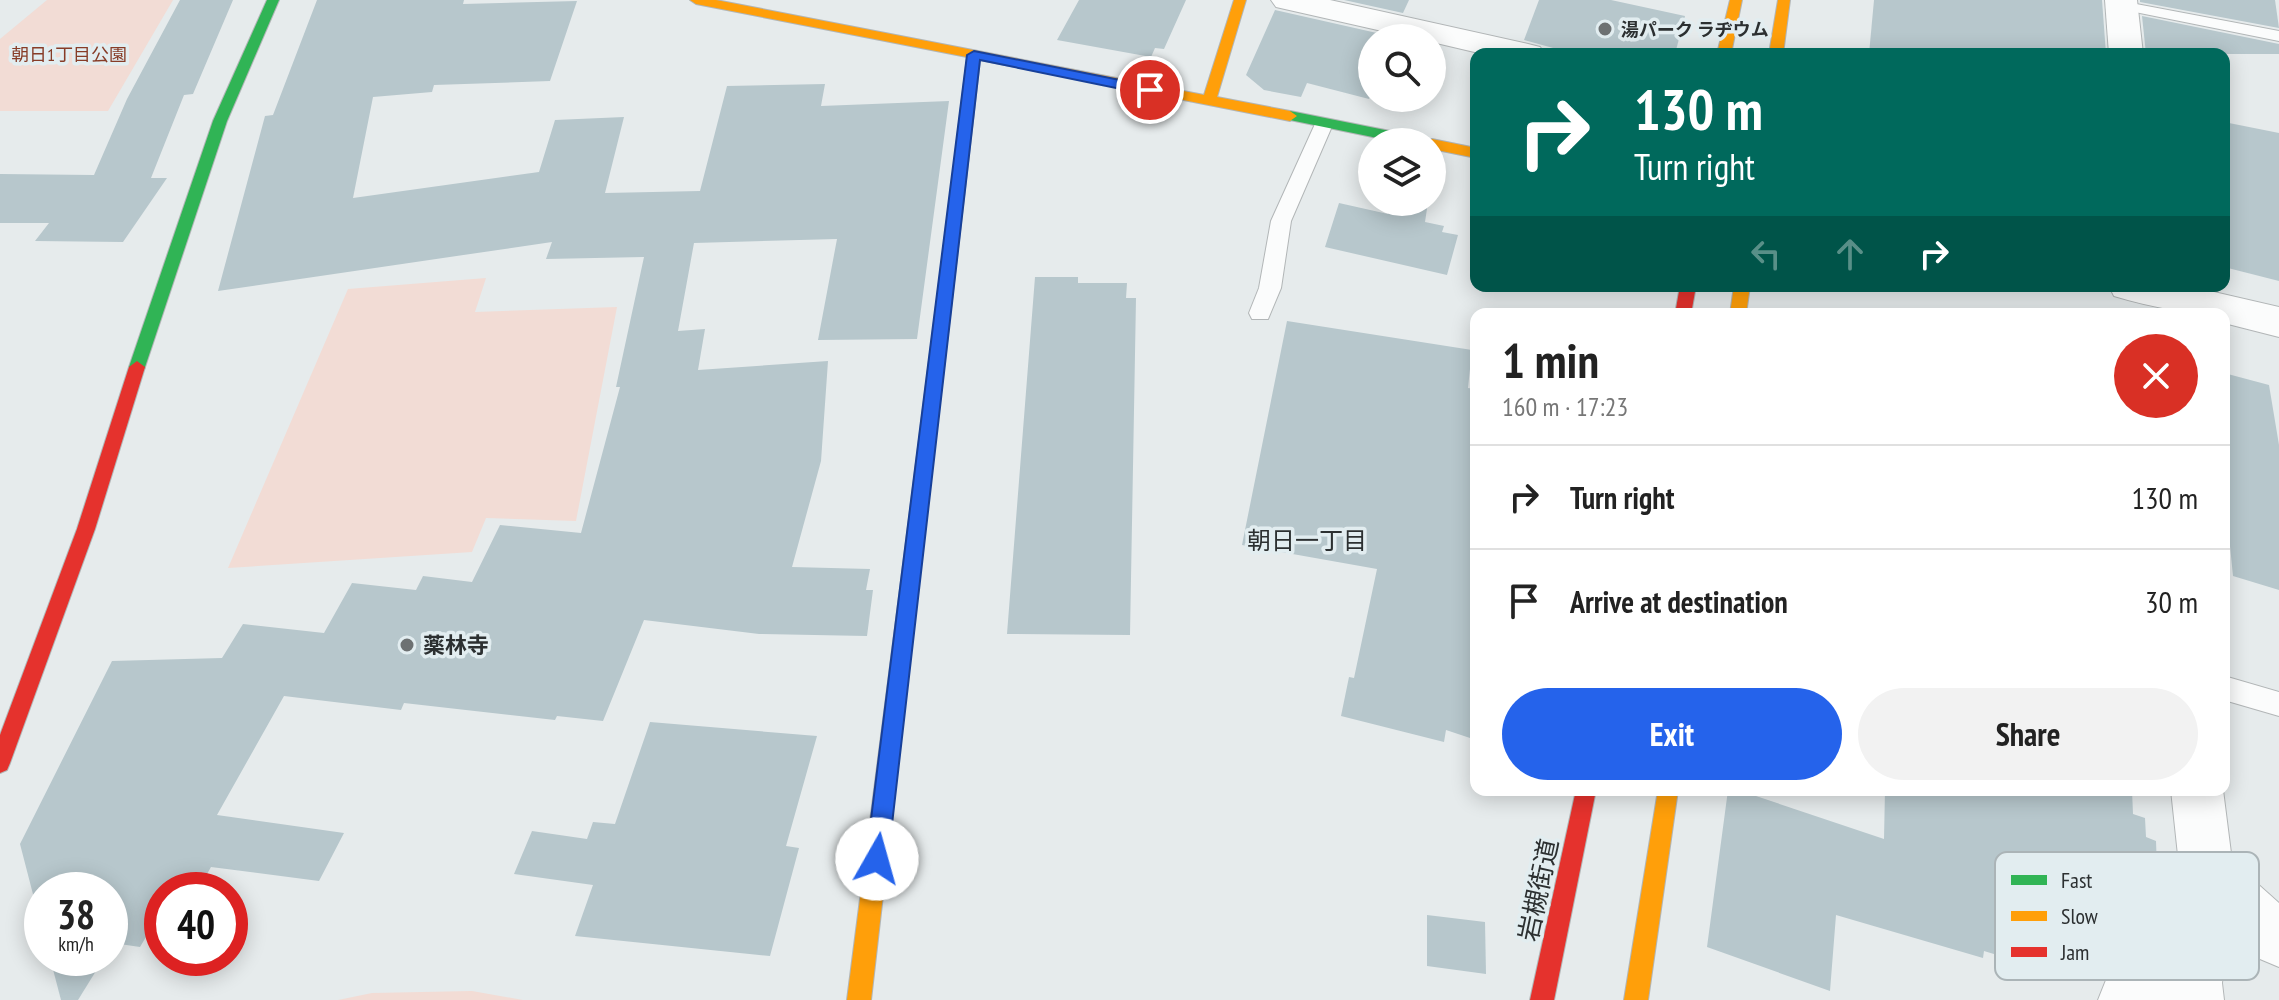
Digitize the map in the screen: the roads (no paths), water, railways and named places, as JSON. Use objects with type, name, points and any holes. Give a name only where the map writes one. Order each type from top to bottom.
[{"type":"main road","points":[[0,763],[86,529],[161,292],[220,121],[273,0]]},
{"type":"main road","points":[[696,0],[1358,130]]},
{"type":"main road","points":[[1209,102],[1240,0]]},
{"type":"main road","points":[[1725,48],[1736,0]]},
{"type":"main road","points":[[1777,48],[1784,0]]},
{"type":"main road","points":[[859,1000],[974,55]]},
{"type":"main road","points":[[1446,147],[1470,152]]},
{"type":"main road","name":"岩槻街道","points":[[1542,1000],[1585,796]]},
{"type":"main road","points":[[1636,1000],[1667,796]]},
{"type":"street","points":[[1287,0],[1501,48]]},
{"type":"street","points":[[2121,2],[2125,48]]},
{"type":"street","points":[[2144,294],[2212,308]]},
{"type":"street","points":[[2230,312],[2279,322]]},
{"type":"street","points":[[2198,796],[2204,852]]},
{"type":"street","points":[[2259,922],[2279,940]]},
{"type":"street","points":[[2126,1000],[2195,992]]},
{"type":"lane","points":[[2121,2],[2279,36]]},
{"type":"lane","points":[[1260,313],[1270,288],[1281,221],[1324,124]]},
{"type":"lane","points":[[2230,690],[2279,704]]},
{"type":"place","name":"湯パーク ラヂウム","points":[[1605,29]]},
{"type":"place","name":"薬林寺","points":[[407,645]]},
{"type":"district","name":"朝日一丁目","points":[[1307,540]]},
{"type":"park label","name":"朝日1丁目公園","points":[[69,54]]}]
